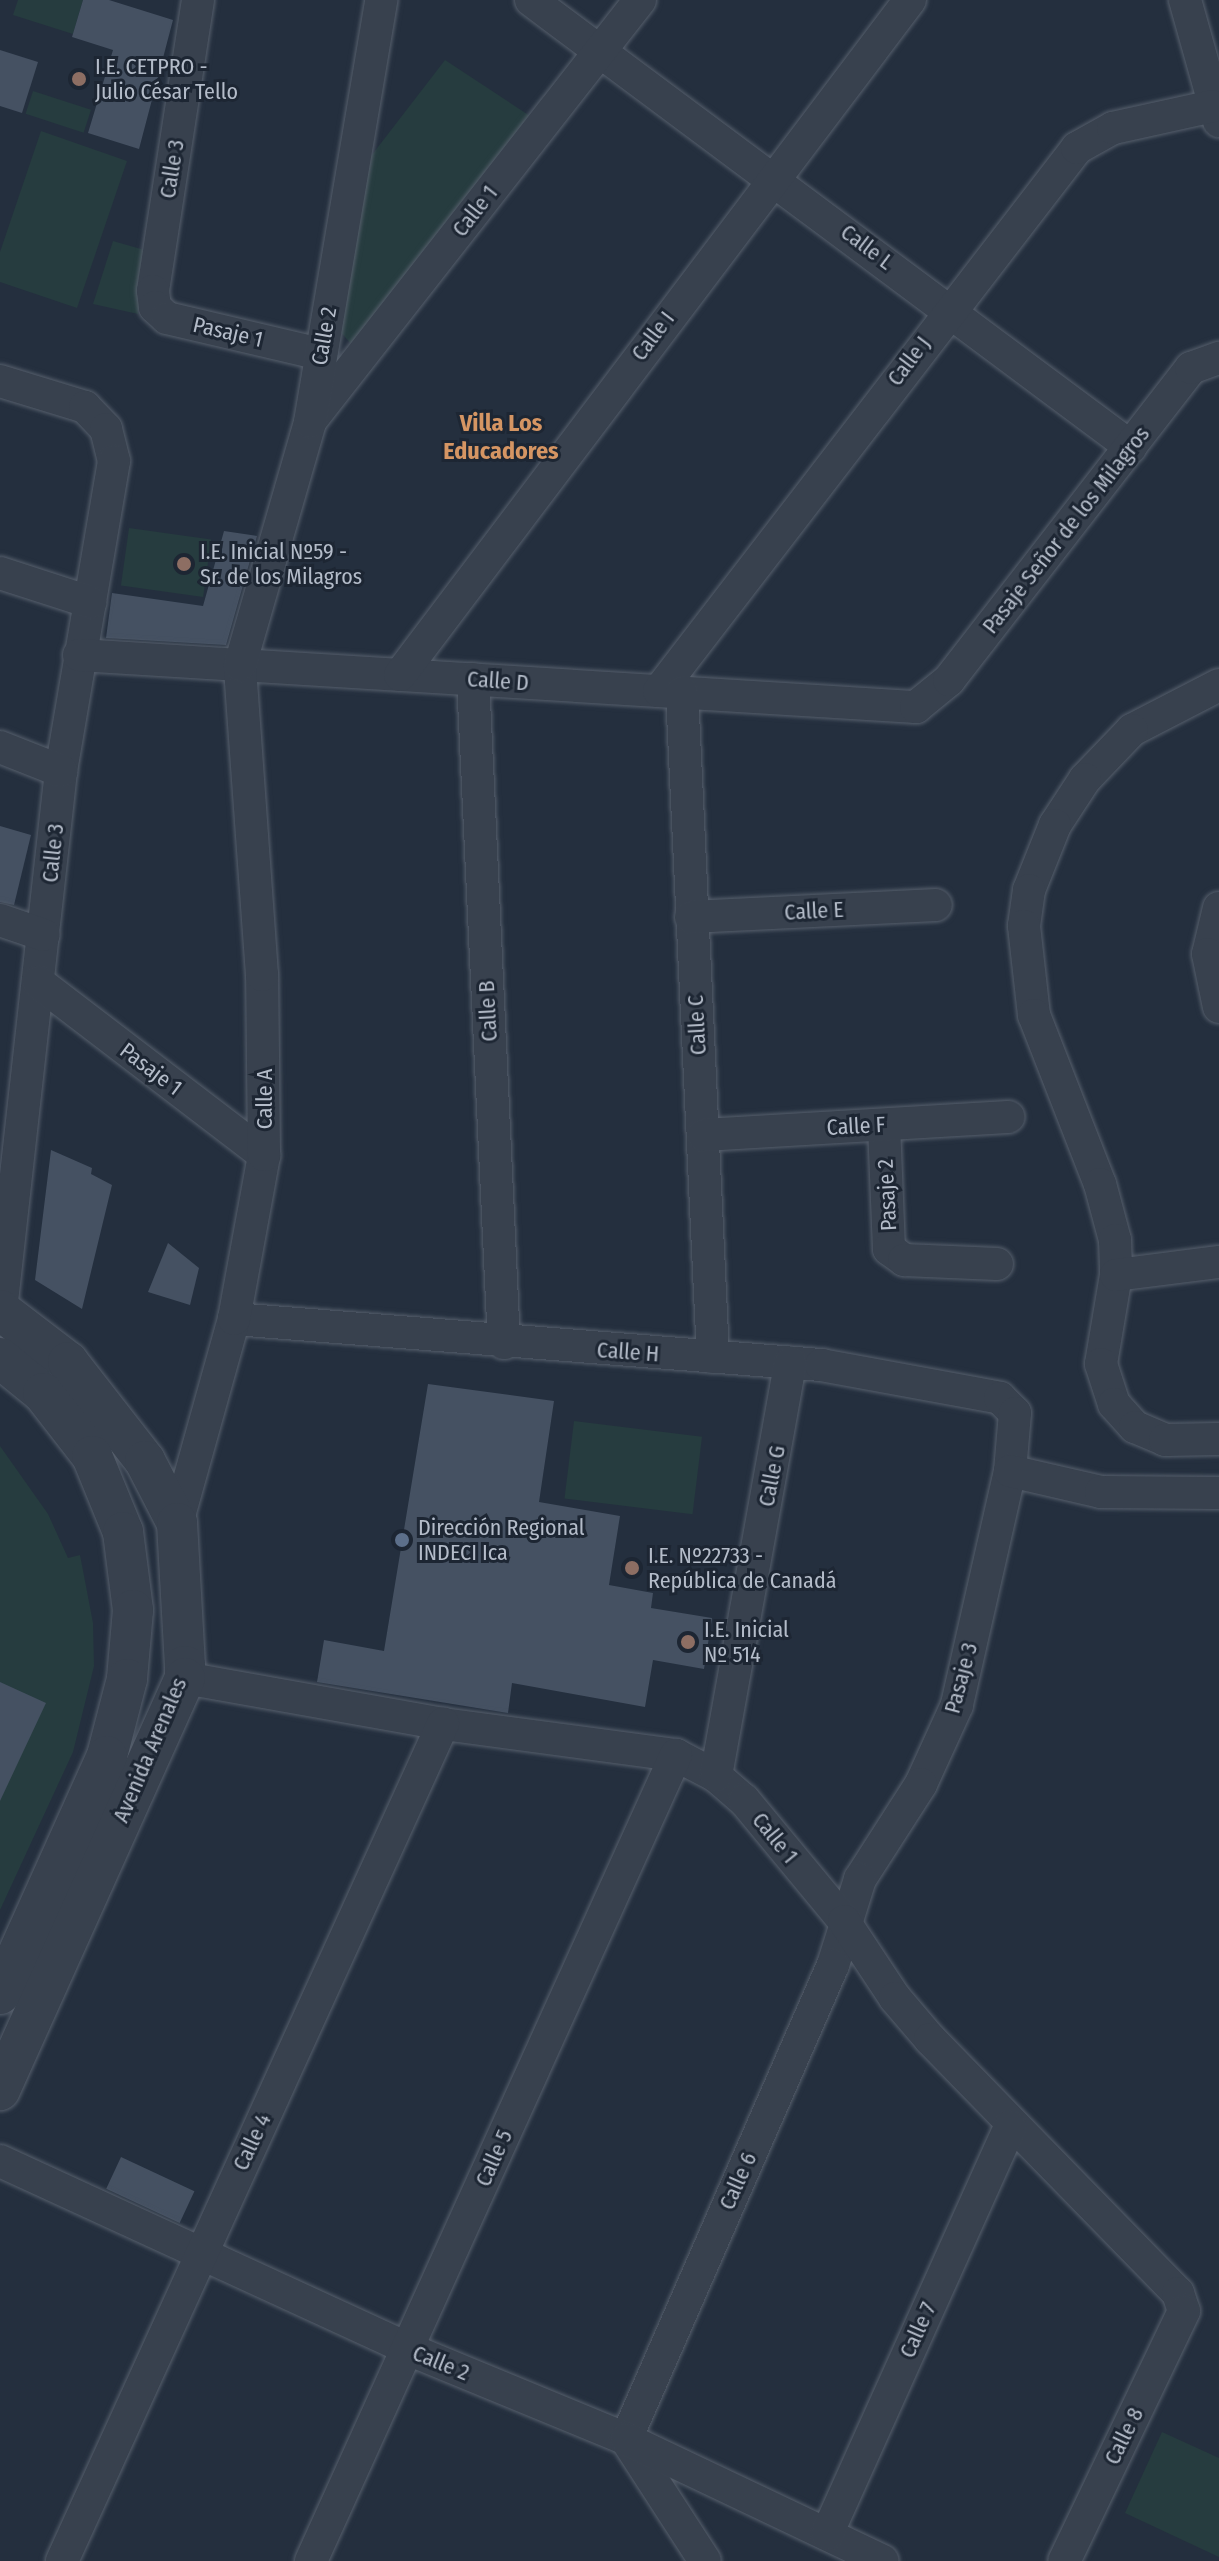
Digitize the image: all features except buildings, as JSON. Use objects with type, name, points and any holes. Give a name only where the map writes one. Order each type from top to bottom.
[{"type":"street","name":"Calle 3","points":[[153,291],[198,0]]},
{"type":"street","name":"Calle 2","points":[[240,665],[310,422],[381,0]]},
{"type":"street","name":"Calle L","points":[[531,0],[602,49],[1131,447]]},
{"type":"street","name":"Calle 1","points":[[310,422],[640,0]]},
{"type":"street","name":"Calle I","points":[[400,675],[772,177],[910,0]]},
{"type":"street","points":[[1185,0],[1216,114]]},
{"type":"street","name":"Calle J","points":[[671,692],[948,309],[1077,148],[1113,128],[1216,114]]},
{"type":"street","name":"Pasaje 1","points":[[153,291],[155,307],[167,318],[321,354]]},
{"type":"street","name":"Pasaje Señor de los Milagros","points":[[916,707],[949,680],[1191,368],[1219,358]]},
{"type":"street","name":"Calle 3","points":[[0,381],[85,407],[106,429],[114,461],[61,771],[38,982],[11,1099],[0,1310]]},
{"type":"street","points":[[0,573],[90,602]]},
{"type":"street","name":"Calle D","points":[[79,655],[916,707]]},
{"type":"street","name":"Calle A","points":[[177,1523],[234,1319],[264,1155],[262,975],[240,665]]},
{"type":"street","name":"Calle B","points":[[473,679],[504,1343]]},
{"type":"street","points":[[1219,685],[1132,730],[1085,779],[1055,825],[1029,890],[1025,958],[1034,1015],[1100,1184],[1115,1240],[1116,1275],[1101,1364],[1114,1404],[1135,1427],[1165,1440],[1219,1439]]},
{"type":"street","name":"Calle C","points":[[671,692],[691,917],[713,1357]]},
{"type":"street","points":[[0,747],[61,771]]},
{"type":"street","name":"Calle E","points":[[691,917],[936,905]]},
{"type":"street","points":[[1219,908],[1208,954],[1219,1007]]},
{"type":"street","points":[[0,920],[44,935]]},
{"type":"street","name":"Pasaje 1","points":[[38,982],[264,1155]]},
{"type":"street","name":"Calle F","points":[[703,1135],[1008,1117]]},
{"type":"street","name":"Pasaje 2","points":[[884,1125],[889,1249],[914,1262],[997,1264]]},
{"type":"street","points":[[1116,1275],[1219,1262]]},
{"type":"street","name":"Avenida Arenales","points":[[0,1310],[34,1332],[86,1381],[139,1451],[177,1523],[185,1678],[0,2090]]},
{"type":"street","name":"Calle H","points":[[234,1319],[504,1343],[790,1363],[1000,1398],[1015,1413]]},
{"type":"street","name":"Avenida Arenales","points":[[0,1358],[43,1393],[92,1456],[123,1532],[133,1610],[127,1679],[107,1756],[0,1994]]},
{"type":"street","name":"Calle G","points":[[716,1776],[790,1363]]},
{"type":"street","name":"Pasaje 3","points":[[844,1921],[860,1879],[921,1784],[957,1705],[1010,1471],[1015,1413]]},
{"type":"street","points":[[1010,1471],[1101,1492],[1219,1493]]},
{"type":"street","name":"Calle 1","points":[[185,1678],[443,1724],[676,1755],[716,1776],[744,1800],[844,1921],[895,1998],[1010,2126],[1168,2279],[1184,2311]]},
{"type":"street","name":"Calle 4","points":[[62,2561],[443,1724]]},
{"type":"street","name":"Calle 5","points":[[311,2561],[676,1755]]},
{"type":"street","name":"Calle 6","points":[[626,2439],[833,1965],[844,1921]]},
{"type":"street","name":"Calle 7","points":[[827,2534],[1010,2126]]},
{"type":"street","name":"Calle 2","points":[[0,2161],[408,2349],[626,2439],[883,2561]]},
{"type":"street","name":"Calle 8","points":[[1064,2561],[1184,2311]]},
{"type":"street","points":[[626,2439],[705,2561]]},
{"type":"green space","points":[[18,0],[83,0],[73,34],[13,15]]},
{"type":"green space","points":[[445,60],[536,120],[352,345],[338,329],[368,160]]},
{"type":"green space","points":[[33,91],[91,110],[84,133],[26,114]]},
{"type":"green space","points":[[41,131],[127,161],[77,308],[0,282],[0,252]]},
{"type":"green space","points":[[113,241],[148,251],[138,314],[93,304]]},
{"type":"green space","points":[[129,528],[211,540],[203,597],[121,585]]},
{"type":"green space","points":[[574,1421],[702,1437],[693,1514],[564,1498]]},
{"type":"green space","points":[[0,1446],[48,1514],[68,1558],[80,1555],[93,1623],[94,1666],[73,1752],[0,1910]]},
{"type":"green space","points":[[1162,2432],[1219,2458],[1219,2557],[1125,2513]]},
{"type":"place","name":"I.E. CETPRO - Julio César Tello","points":[[79,79]]},
{"type":"place","name":"I.E. Inicial Nº59 - Sr. de los Milagros","points":[[184,564]]},
{"type":"place","name":"Dirección Regional INDECI Ica","points":[[402,1540]]},
{"type":"place","name":"I.E. Nº22733 - República de Canadá","points":[[632,1568]]},
{"type":"place","name":"I.E. Inicial Nº 514","points":[[688,1642]]},
{"type":"district","name":"Villa Los Educadores","points":[[501,438]]}]
